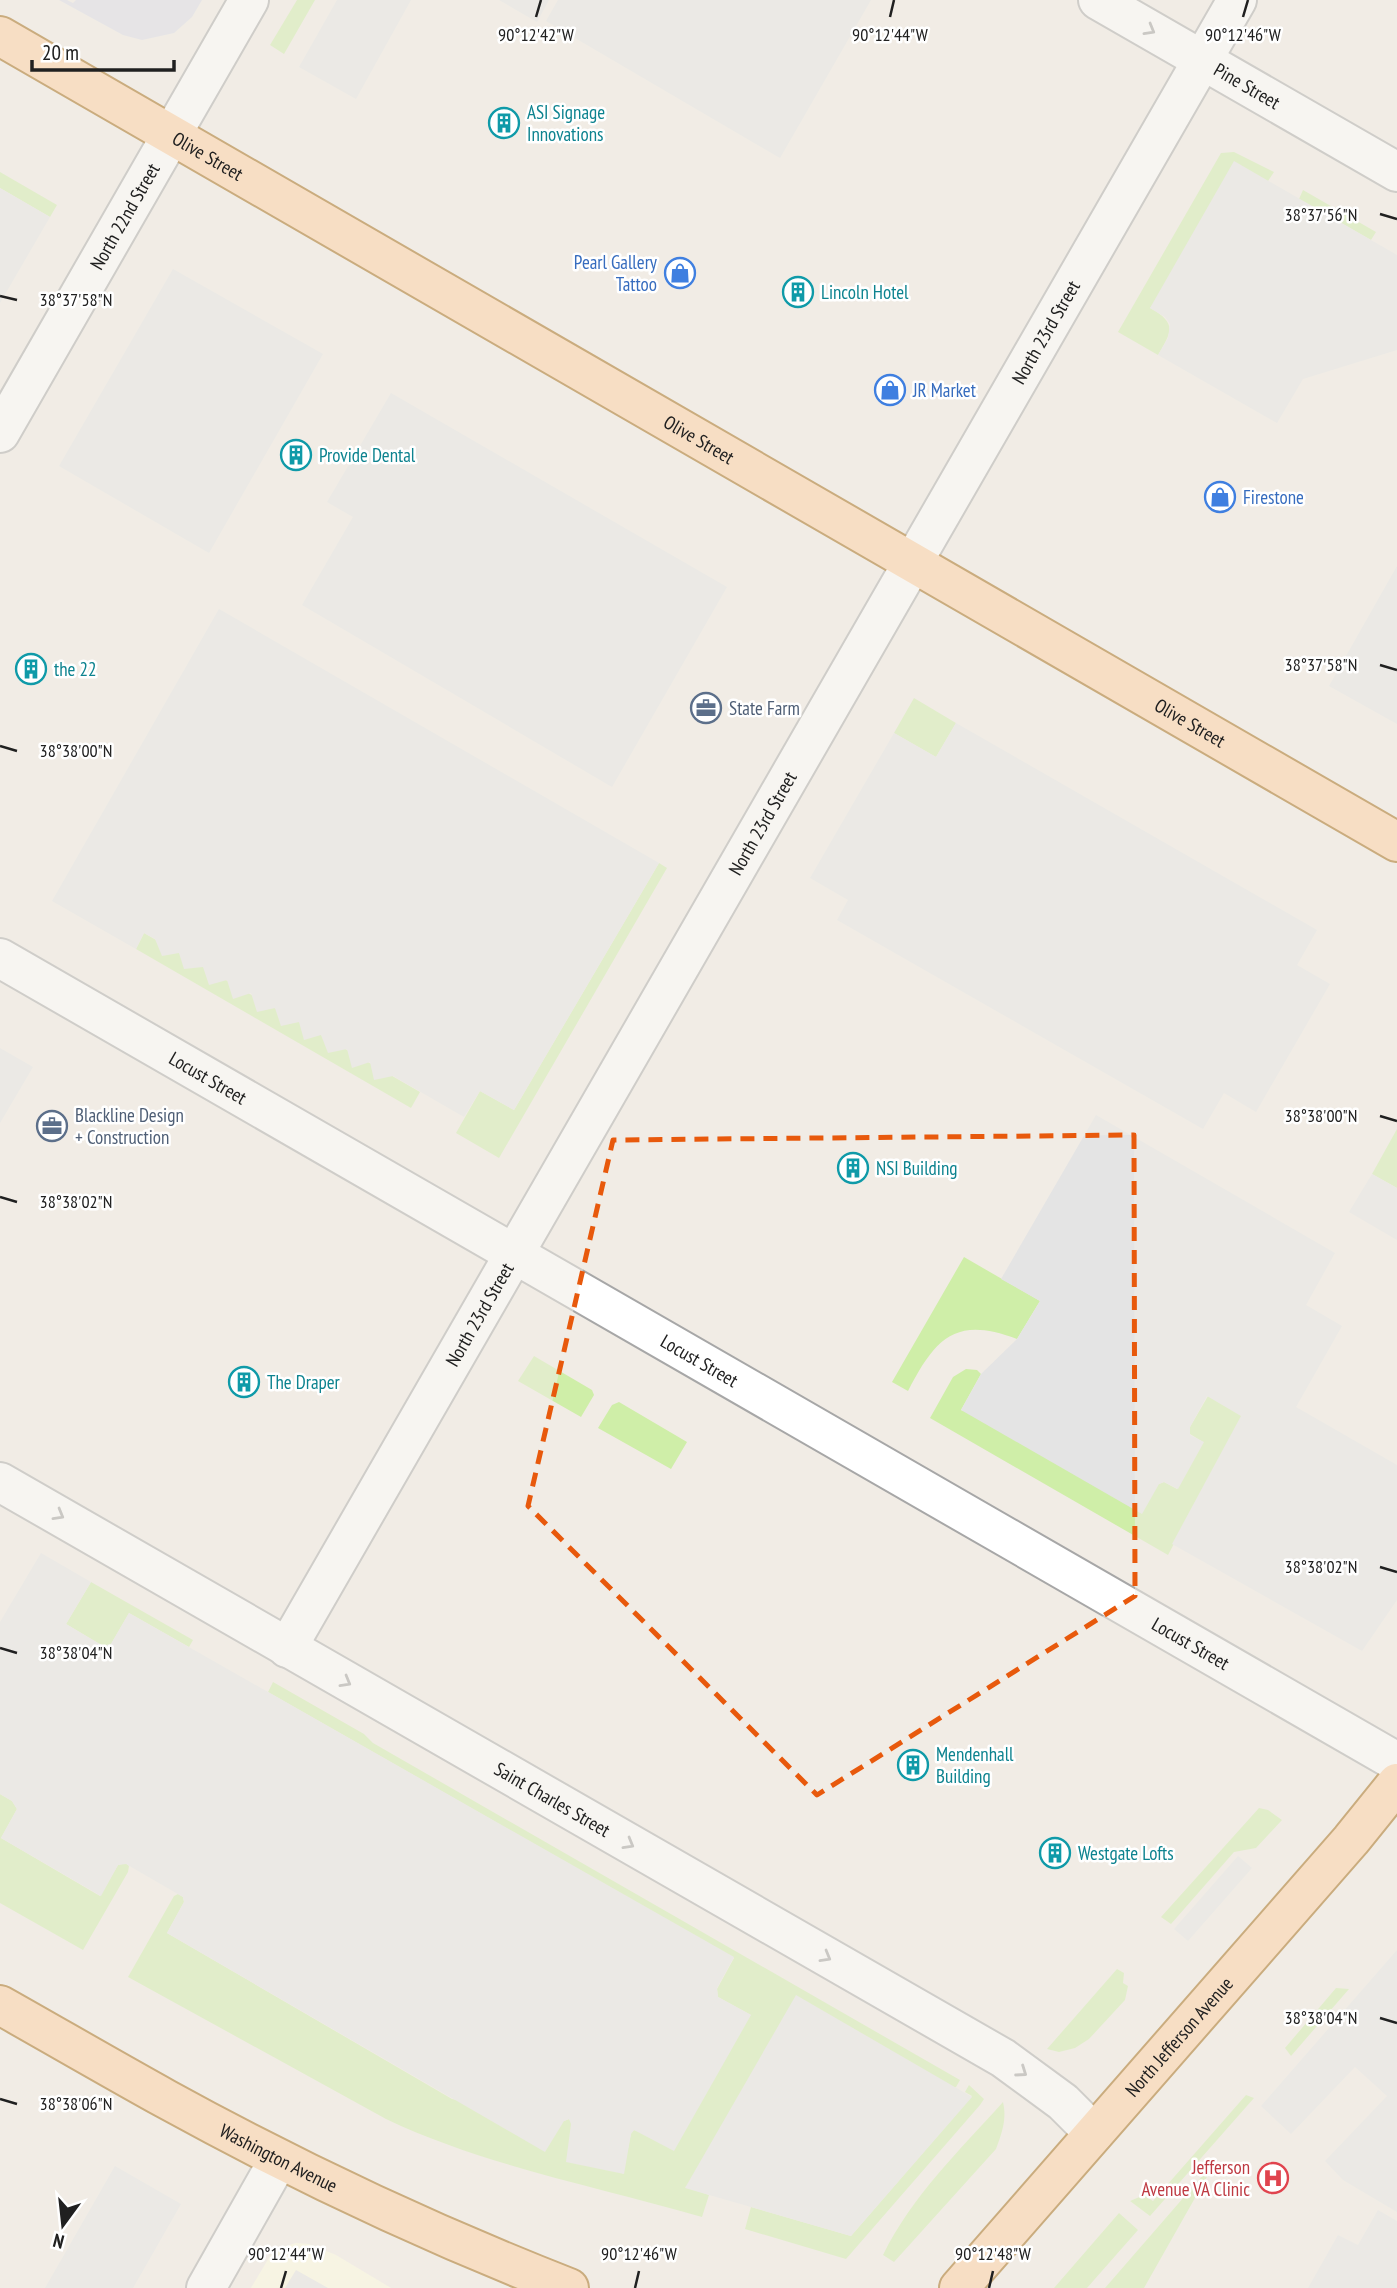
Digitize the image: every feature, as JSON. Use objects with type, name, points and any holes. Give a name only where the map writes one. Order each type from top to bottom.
[{"type":"main road","name":"Olive Street","points":[[0,36],[1397,842]]},
{"type":"main road","name":"North Jefferson Avenue","points":[[959,2288],[1351,1840],[1397,1783]]},
{"type":"main road","name":"Washington Avenue","points":[[0,2005],[279,2159],[487,2255],[569,2288]]},
{"type":"street","name":"North 22nd Street","points":[[0,433],[249,0]]},
{"type":"street","name":"Pine Street","points":[[1098,0],[1397,172]]},
{"type":"street","name":"North 23rd Street","points":[[287,1648],[1237,0]]},
{"type":"street","name":"Locust Street","points":[[0,958],[1397,1762]]},
{"type":"street","name":"Saint Charles Street","points":[[0,1482],[1003,2058],[1063,2102],[1094,2133]]},
{"type":"street","points":[[206,2288],[279,2159]]},
{"type":"highlighted area","points":[[1134,1135],[1135,1596],[817,1795],[528,1506],[613,1140]]},
{"type":"shaded area","points":[[59,0],[73,3],[76,0],[202,0],[192,17],[174,33],[142,40],[123,35]]},
{"type":"shaded area","points":[[337,0],[411,0],[356,99],[299,67]]},
{"type":"shaded area","points":[[499,0],[549,0],[537,22]]},
{"type":"shaded area","points":[[558,0],[871,0],[780,158],[546,21]]},
{"type":"shaded area","points":[[1234,161],[1397,255],[1397,350],[1303,379],[1277,423],[1158,355],[1168,338],[1170,324],[1165,317],[1150,308]]},
{"type":"shaded area","points":[[0,188],[50,217],[0,303]]},
{"type":"shaded area","points":[[173,269],[323,354],[209,553],[59,466]]},
{"type":"shaded area","points":[[391,393],[727,587],[612,787],[302,605],[353,517],[327,502]]},
{"type":"shaded area","points":[[1397,566],[1397,724],[1329,686]]},
{"type":"shaded area","points":[[219,609],[659,863],[514,1110],[480,1091],[464,1117],[393,1076],[374,1080],[370,1062],[352,1068],[347,1049],[328,1053],[321,1035],[304,1040],[299,1022],[281,1026],[275,1008],[257,1012],[251,993],[233,999],[227,980],[209,985],[203,967],[184,969],[179,953],[162,956],[155,939],[144,933],[136,949],[52,901]]},
{"type":"shaded area","points":[[956,723],[1317,930],[1297,965],[1330,984],[1256,1112],[1224,1093],[1203,1129],[837,920],[848,900],[810,878],[894,733],[936,757]]},
{"type":"shaded area","points":[[0,1048],[33,1067],[0,1123]]},
{"type":"shaded area","points":[[1096,1115],[1335,1253],[1306,1305],[1342,1326],[1296,1407],[1397,1465],[1397,1600],[1362,1651],[1172,1544],[1241,1416],[1207,1396],[1190,1427],[1190,1435],[1204,1442],[1178,1489],[1164,1482],[1159,1484],[1142,1514],[961,1410],[981,1374],[1017,1339],[1040,1301],[1001,1279]]},
{"type":"shaded area","points":[[1372,1174],[1397,1188],[1397,1240],[1349,1212]]},
{"type":"shaded area","points":[[41,1553],[91,1582],[66,1624],[103,1646],[111,1644],[129,1613],[734,1957],[717,1988],[718,1997],[751,2015],[674,2151],[634,2130],[624,2174],[566,2162],[571,2124],[569,2119],[564,2121],[545,2152],[167,1933],[184,1902],[183,1897],[126,1864],[118,1865],[101,1896],[1,1838],[17,1809],[12,1801],[0,1794],[0,1622]]},
{"type":"shaded area","points":[[1238,1856],[1252,1868],[1188,1941],[1174,1929]]},
{"type":"shaded area","points":[[1397,1950],[1397,2212],[1343,2180],[1325,2161],[1387,2096],[1355,2067],[1291,2134],[1261,2106]]},
{"type":"shaded area","points":[[796,1995],[972,2097],[851,2236],[685,2188]]},
{"type":"shaded area","points":[[115,2166],[181,2204],[133,2288],[45,2288]]},
{"type":"shaded area","points":[[1378,2210],[1397,2221],[1397,2288],[1308,2288],[1338,2235],[1358,2245]]},
{"type":"shaded area","points":[[296,2243],[309,2244],[336,2255],[391,2288],[251,2288],[270,2256],[280,2248]]},
{"type":"shaded area","points":[[296,2270],[328,2288],[285,2288]]},
{"type":"green space","points":[[297,0],[315,0],[284,54],[270,45]]},
{"type":"green space","points":[[1234,152],[1274,172],[1150,308],[1165,318],[1169,328],[1169,334],[1158,355],[1118,332],[1221,153]]},
{"type":"green space","points":[[0,172],[57,205],[50,217],[0,188]]},
{"type":"green space","points":[[1303,190],[1376,232],[1371,240],[1299,199]]},
{"type":"green space","points":[[914,698],[956,723],[936,757],[894,733]]},
{"type":"green space","points":[[659,863],[667,868],[499,1158],[456,1133],[480,1091],[514,1110]]},
{"type":"green space","points":[[144,933],[420,1092],[411,1108],[136,949]]},
{"type":"green space","points":[[1397,1129],[1397,1188],[1372,1174]]},
{"type":"green space","points":[[964,1257],[1040,1301],[1017,1339],[978,1330],[962,1331],[949,1336],[928,1358],[908,1391],[892,1382]]},
{"type":"green space","points":[[534,1356],[592,1390],[594,1395],[581,1417],[518,1381]]},
{"type":"green space","points":[[966,1369],[977,1370],[981,1374],[961,1410],[1159,1484],[1164,1482],[1177,1489],[1203,1442],[1190,1434],[1190,1427],[1208,1396],[1242,1416],[1168,1555],[930,1418],[953,1377]]},
{"type":"green space","points":[[619,1402],[687,1442],[671,1469],[598,1428],[612,1405]]},
{"type":"green space","points":[[91,1582],[193,1640],[189,1647],[129,1613],[111,1644],[103,1646],[66,1624]]},
{"type":"green space","points":[[273,1682],[364,1734],[373,1743],[960,2080],[956,2087],[685,2187],[709,2195],[702,2217],[541,2174],[462,2150],[424,2135],[386,2119],[128,1977],[174,1896],[178,1894],[183,1897],[184,1902],[167,1933],[452,2099],[564,2121],[569,2119],[623,2174],[631,2133],[634,2130],[640,2132],[751,2015],[718,1997],[717,1989],[734,1958],[268,1692]]},
{"type":"green space","points":[[0,1794],[12,1801],[17,1809],[1,1838],[100,1896],[118,1865],[126,1863],[129,1866],[83,1950],[0,1903]]},
{"type":"green space","points":[[1259,1808],[1268,1810],[1282,1820],[1256,1848],[1234,1852],[1171,1924],[1161,1917]]},
{"type":"green space","points":[[1117,1969],[1124,1973],[1123,1983],[1128,1986],[1125,2000],[1089,2039],[1075,2048],[1059,2052],[1047,2049]]},
{"type":"green space","points":[[1336,1988],[1349,1989],[1291,2056],[1285,2048]]},
{"type":"green space","points":[[969,2085],[984,2099],[980,2105],[846,2259],[745,2229],[751,2207],[851,2236],[972,2096],[965,2092]]},
{"type":"green space","points":[[1246,2095],[1254,2098],[1150,2216],[1130,2201],[1144,2195],[1153,2201]]},
{"type":"green space","points":[[1003,2102],[1004,2120],[996,2149],[894,2262],[883,2255],[922,2194]]},
{"type":"green space","points":[[1204,2174],[1208,2175],[1144,2288],[1105,2288]]},
{"type":"green space","points":[[1119,2213],[1138,2230],[1087,2288],[1054,2288]]},
{"type":"place","name":"ASI Signage Innovations","points":[[504,123]]},
{"type":"place","name":"Pearl Gallery Tattoo","points":[[680,273]]},
{"type":"place","name":"Lincoln Hotel","points":[[798,292]]},
{"type":"place","name":"JR Market","points":[[890,390]]},
{"type":"place","name":"Provide Dental","points":[[296,455]]},
{"type":"place","name":"Firestone","points":[[1220,497]]},
{"type":"place","name":"the 22","points":[[31,669]]},
{"type":"place","name":"State Farm","points":[[706,708]]},
{"type":"place","name":"Blackline Design + Construction","points":[[52,1126]]},
{"type":"place","name":"NSI Building","points":[[853,1168]]},
{"type":"place","name":"The Draper","points":[[244,1382]]},
{"type":"place","name":"Mendenhall Building","points":[[913,1765]]},
{"type":"place","name":"Westgate Lofts","points":[[1055,1853]]},
{"type":"place","name":"Jefferson Avenue VA Clinic","points":[[1273,2178]]}]
